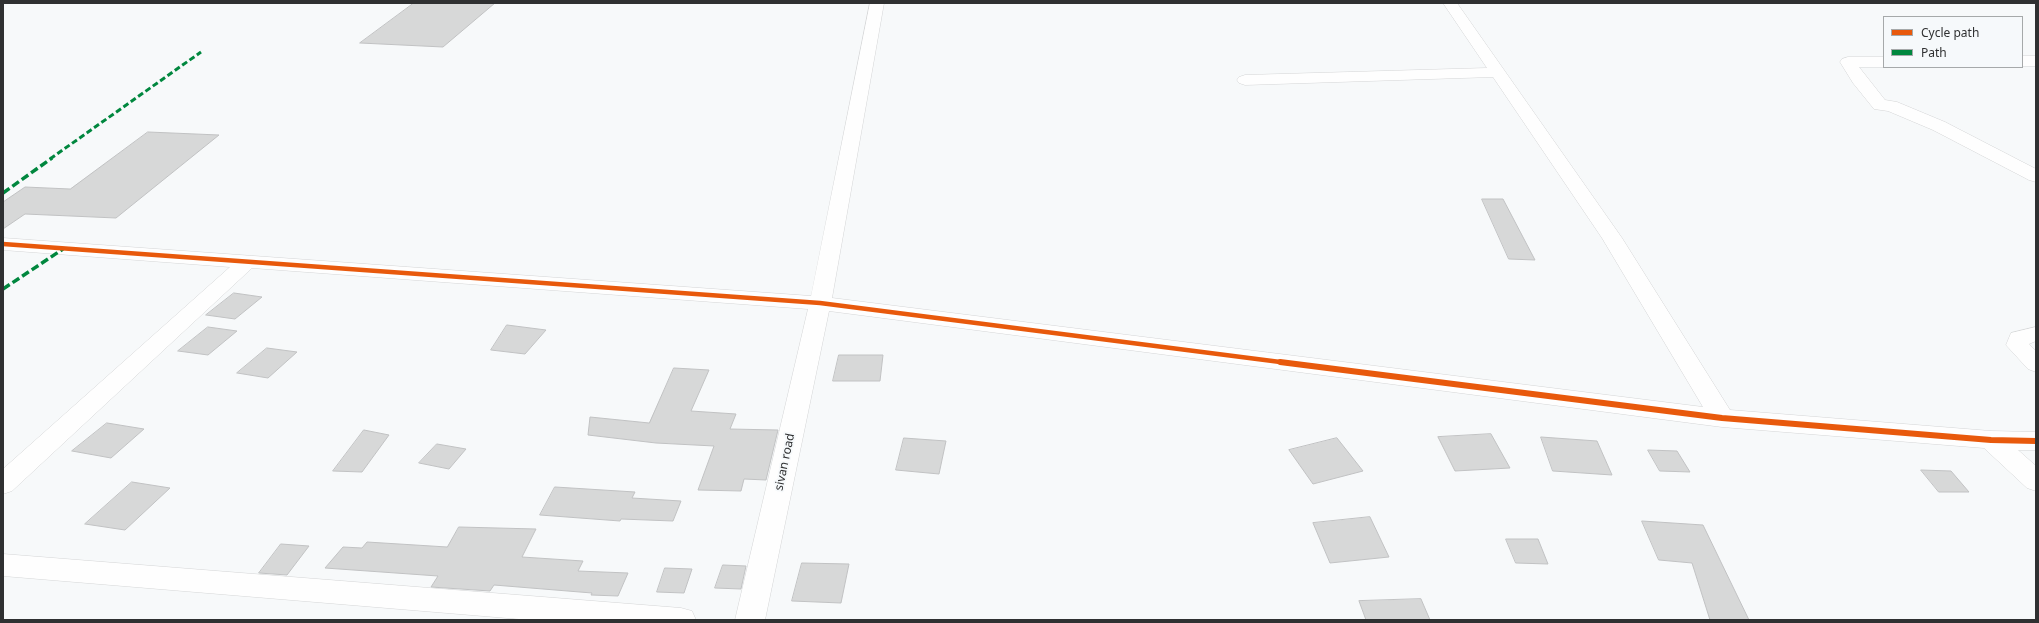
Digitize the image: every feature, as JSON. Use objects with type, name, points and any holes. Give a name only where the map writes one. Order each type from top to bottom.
[{"type":"street","name":"sivan road","points":[[750,620],[820,303],[877,3]]},
{"type":"street","points":[[1450,3],[1612,238],[1722,418]]},
{"type":"street","points":[[2023,61],[2036,61]]},
{"type":"street","points":[[1883,62],[1848,62],[1858,80],[1880,105],[1891,106],[1939,126],[2036,176]]},
{"type":"street","points":[[1245,80],[1498,72]]},
{"type":"street","points":[[3,244],[820,303],[1722,418],[1991,440],[2036,441]]},
{"type":"street","points":[[3,484],[247,262]]},
{"type":"street","points":[[2036,334],[2019,338],[2017,345],[2036,364]]},
{"type":"street","points":[[1991,440],[2036,481]]},
{"type":"street","points":[[3,565],[681,620]]},
{"type":"building","points":[[414,3],[495,3],[443,47],[360,43]]},
{"type":"building","points":[[148,132],[219,135],[116,218],[25,214],[3,229],[3,202],[25,187],[70,189]]},
{"type":"building","points":[[1482,199],[1503,199],[1535,260],[1509,259]]},
{"type":"building","points":[[234,293],[262,297],[235,319],[206,315]]},
{"type":"building","points":[[507,325],[546,330],[525,354],[491,350]]},
{"type":"building","points":[[208,327],[237,331],[208,355],[178,351]]},
{"type":"building","points":[[267,348],[297,352],[268,378],[237,373]]},
{"type":"building","points":[[839,355],[883,355],[880,381],[833,381]]},
{"type":"building","points":[[674,368],[709,370],[691,411],[736,414],[730,429],[778,430],[766,480],[744,479],[741,491],[698,490],[714,446],[656,443],[588,435],[590,417],[649,423]]},
{"type":"building","points":[[107,423],[144,429],[111,458],[72,451]]},
{"type":"building","points":[[364,430],[389,435],[362,472],[333,471]]},
{"type":"building","points":[[1491,434],[1510,468],[1455,471],[1438,437]]},
{"type":"building","points":[[1541,437],[1597,441],[1612,475],[1553,471]]},
{"type":"building","points":[[904,438],[946,441],[939,474],[896,470]]},
{"type":"building","points":[[1337,438],[1363,471],[1313,484],[1289,450]]},
{"type":"building","points":[[437,444],[466,449],[449,469],[419,463]]},
{"type":"building","points":[[1648,450],[1677,451],[1690,472],[1660,471]]},
{"type":"building","points":[[1921,470],[1951,471],[1969,492],[1939,492]]},
{"type":"building","points":[[132,482],[170,488],[125,530],[85,524]]},
{"type":"building","points":[[555,487],[635,492],[632,498],[681,501],[673,521],[621,519],[620,521],[540,515]]},
{"type":"building","points":[[1370,517],[1389,557],[1330,563],[1313,523]]},
{"type":"building","points":[[1642,521],[1703,525],[1749,620],[1710,620],[1692,563],[1659,560]]},
{"type":"building","points":[[459,527],[536,529],[522,557],[583,561],[578,571],[628,573],[618,596],[591,595],[592,593],[494,585],[490,591],[431,587],[438,576],[325,568],[343,547],[362,548],[367,542],[447,547]]},
{"type":"building","points":[[1506,539],[1538,539],[1548,564],[1516,563]]},
{"type":"building","points":[[281,544],[309,546],[287,575],[259,573]]},
{"type":"building","points":[[802,563],[849,564],[841,603],[792,601]]},
{"type":"building","points":[[723,565],[746,566],[741,589],[715,588]]},
{"type":"building","points":[[665,568],[692,569],[684,593],[657,592]]},
{"type":"building","points":[[1421,599],[1430,620],[1366,620],[1359,601]]},
{"type":"marked path","points":[[3,193],[201,52]]},
{"type":"marked path","points":[[3,289],[63,249]]},
{"type":"cycle path","points":[[3,244],[820,303],[1722,418],[1991,440],[2036,441]]}]
